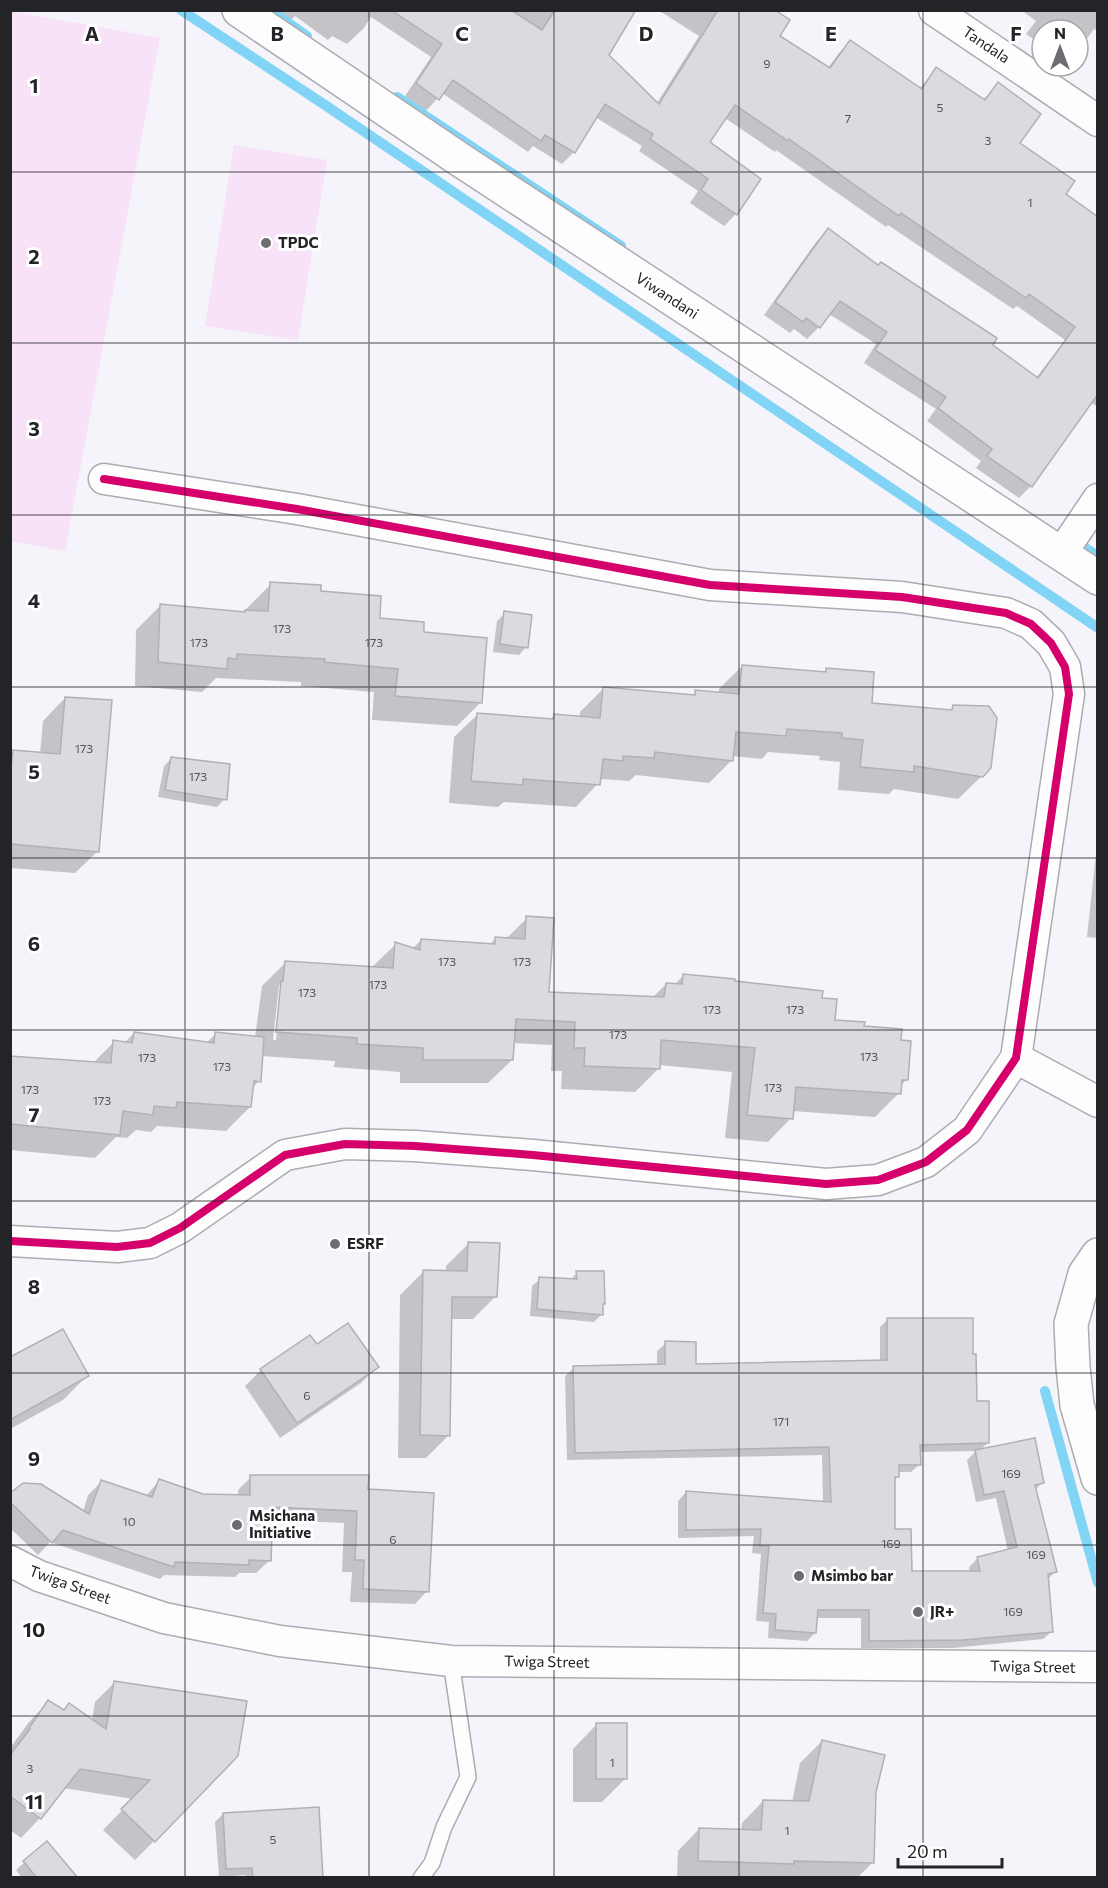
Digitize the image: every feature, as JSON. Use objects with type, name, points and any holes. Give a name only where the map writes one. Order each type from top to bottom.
[{"type":"street","name":"Viwandani","points":[[239,10],[469,166],[1098,578]]},
{"type":"street","name":"Tandala","points":[[934,10],[1098,121]]},
{"type":"street","points":[[10,1241],[117,1247],[150,1243],[180,1228],[285,1155],[345,1144],[415,1146],[521,1154],[826,1184],[878,1180],[926,1162],[967,1130],[1016,1058],[1069,694],[1065,667],[1052,643],[1031,624],[1006,613],[902,597],[710,585],[297,509],[104,479]]},
{"type":"street","points":[[1060,554],[1098,499]]},
{"type":"street","points":[[1016,1058],[1098,1102]]},
{"type":"street","points":[[1098,1255],[1085,1274],[1071,1324],[1077,1405],[1098,1478]]},
{"type":"street","name":"Twiga Street","points":[[10,1561],[39,1576],[164,1618],[280,1641],[451,1661],[1098,1667]]},
{"type":"lane","points":[[421,1878],[432,1863],[444,1827],[468,1777],[451,1661]]},
{"type":"shaded area","points":[[10,11],[160,38],[65,551],[11,541]]},
{"type":"shaded area","name":"TPDC","points":[[234,145],[327,160],[298,340],[205,326]]},
{"type":"building","points":[[391,10],[511,10],[542,30],[555,10],[636,10],[609,55],[659,104],[718,10],[775,10],[790,20],[780,36],[830,68],[850,40],[922,89],[936,67],[985,100],[998,82],[1041,114],[1020,143],[1075,181],[1066,194],[1098,217],[1098,394],[1032,487],[987,456],[992,449],[938,408],[946,397],[875,350],[887,332],[840,301],[820,328],[806,318],[803,322],[775,302],[828,228],[878,265],[881,262],[997,338],[993,345],[1038,378],[1075,327],[1029,294],[1026,298],[901,213],[899,216],[789,139],[788,141],[735,105],[710,142],[761,179],[737,215],[701,190],[708,179],[650,139],[653,134],[605,104],[575,153],[545,135],[541,141],[453,80],[439,100],[416,83],[442,44]]},
{"type":"building","points":[[270,582],[321,585],[321,591],[381,596],[380,618],[424,622],[424,632],[487,638],[482,703],[395,696],[398,669],[324,662],[325,659],[237,654],[237,659],[228,658],[227,669],[158,662],[160,604],[245,612],[245,610],[268,611]]},
{"type":"building","points":[[504,611],[532,615],[528,648],[500,644]]},
{"type":"building","points":[[742,665],[826,672],[826,668],[874,672],[872,703],[952,710],[953,705],[989,706],[997,718],[991,768],[983,777],[914,766],[914,772],[860,767],[863,740],[842,738],[842,733],[787,729],[786,736],[736,732],[733,761],[655,752],[654,758],[623,756],[623,761],[603,759],[600,785],[523,779],[523,785],[471,781],[477,713],[553,719],[554,714],[600,718],[603,687],[695,695],[695,690],[739,694]]},
{"type":"building","points":[[65,697],[112,700],[99,852],[10,844],[10,778],[13,750],[60,754]]},
{"type":"building","points":[[171,757],[230,764],[227,800],[165,790]]},
{"type":"building","points":[[526,916],[554,918],[549,992],[664,997],[666,983],[682,984],[683,974],[823,991],[822,998],[837,999],[835,1020],[865,1022],[864,1026],[902,1029],[901,1040],[911,1041],[908,1080],[902,1080],[901,1094],[796,1087],[793,1119],[747,1115],[755,1048],[661,1040],[660,1069],[584,1066],[585,1048],[574,1048],[575,1022],[516,1019],[513,1060],[423,1060],[423,1048],[357,1044],[357,1038],[276,1032],[285,961],[393,968],[395,942],[420,950],[421,939],[495,944],[495,937],[525,939]]},
{"type":"building","points":[[134,1032],[214,1043],[215,1032],[264,1037],[261,1082],[254,1081],[251,1107],[177,1102],[176,1108],[154,1106],[153,1115],[123,1111],[120,1135],[10,1124],[10,1056],[111,1063],[113,1040],[132,1043]]},
{"type":"building","points":[[468,1242],[500,1243],[497,1297],[452,1297],[450,1436],[420,1435],[423,1270],[467,1271]]},
{"type":"building","points":[[576,1271],[604,1271],[603,1315],[537,1309],[539,1277],[577,1279]]},
{"type":"building","points":[[887,1318],[973,1318],[977,1401],[989,1401],[989,1443],[920,1445],[921,1465],[899,1465],[899,1477],[895,1477],[895,1529],[911,1529],[912,1571],[980,1571],[977,1557],[1017,1547],[1004,1491],[984,1495],[975,1450],[1035,1438],[1044,1483],[1035,1485],[1057,1572],[1048,1574],[1053,1632],[963,1640],[869,1641],[869,1610],[818,1610],[816,1633],[775,1630],[776,1614],[763,1613],[769,1546],[760,1546],[761,1529],[686,1530],[686,1491],[831,1502],[829,1447],[575,1453],[573,1366],[665,1364],[665,1341],[696,1342],[696,1364],[887,1360]]},
{"type":"building","points":[[348,1323],[379,1367],[297,1423],[260,1369],[310,1335],[317,1344]]},
{"type":"building","points":[[63,1329],[89,1376],[10,1420],[10,1357]]},
{"type":"building","points":[[250,1475],[369,1475],[368,1489],[434,1493],[429,1592],[363,1589],[364,1560],[355,1560],[357,1511],[273,1507],[271,1561],[249,1560],[249,1565],[175,1562],[174,1567],[63,1530],[52,1543],[10,1502],[10,1493],[23,1483],[41,1484],[89,1514],[101,1480],[152,1497],[159,1479],[203,1494],[250,1495]]},
{"type":"building","points":[[114,1681],[247,1701],[238,1756],[155,1842],[121,1809],[150,1780],[80,1769],[41,1819],[10,1796],[10,1755],[48,1700],[64,1710],[69,1703],[106,1729]]},
{"type":"building","points":[[596,1723],[627,1723],[627,1779],[596,1779]]},
{"type":"building","points":[[822,1740],[885,1755],[876,1792],[874,1863],[794,1861],[794,1864],[698,1861],[699,1828],[761,1830],[763,1800],[809,1801]]},
{"type":"building","points":[[319,1807],[323,1878],[253,1878],[252,1868],[226,1869],[223,1813]]},
{"type":"building","points":[[47,1841],[78,1878],[37,1878],[23,1861]]},
{"type":"waterway","points":[[181,10],[1098,628]]},
{"type":"waterway","points":[[270,10],[307,36]]},
{"type":"waterway","points":[[397,97],[621,246]]},
{"type":"waterway","points":[[1082,546],[1098,556]]},
{"type":"waterway","points":[[1045,1391],[1098,1583]]},
{"type":"cycle path","points":[[10,1241],[117,1247],[150,1243],[180,1228],[285,1155],[345,1144],[415,1146],[533,1155],[826,1184],[878,1180],[926,1162],[967,1130],[1016,1058],[1069,694],[1065,667],[1051,643],[1031,624],[1006,613],[902,597],[710,585],[297,509],[104,479]]},
{"type":"place","name":"TPDC","points":[[266,243]]},
{"type":"place","name":"ESRF","points":[[335,1244]]},
{"type":"place","name":"Msichana Initiative","points":[[237,1525]]},
{"type":"place","name":"Msimbo bar","points":[[799,1576]]},
{"type":"place","name":"JR+","points":[[918,1612]]}]
